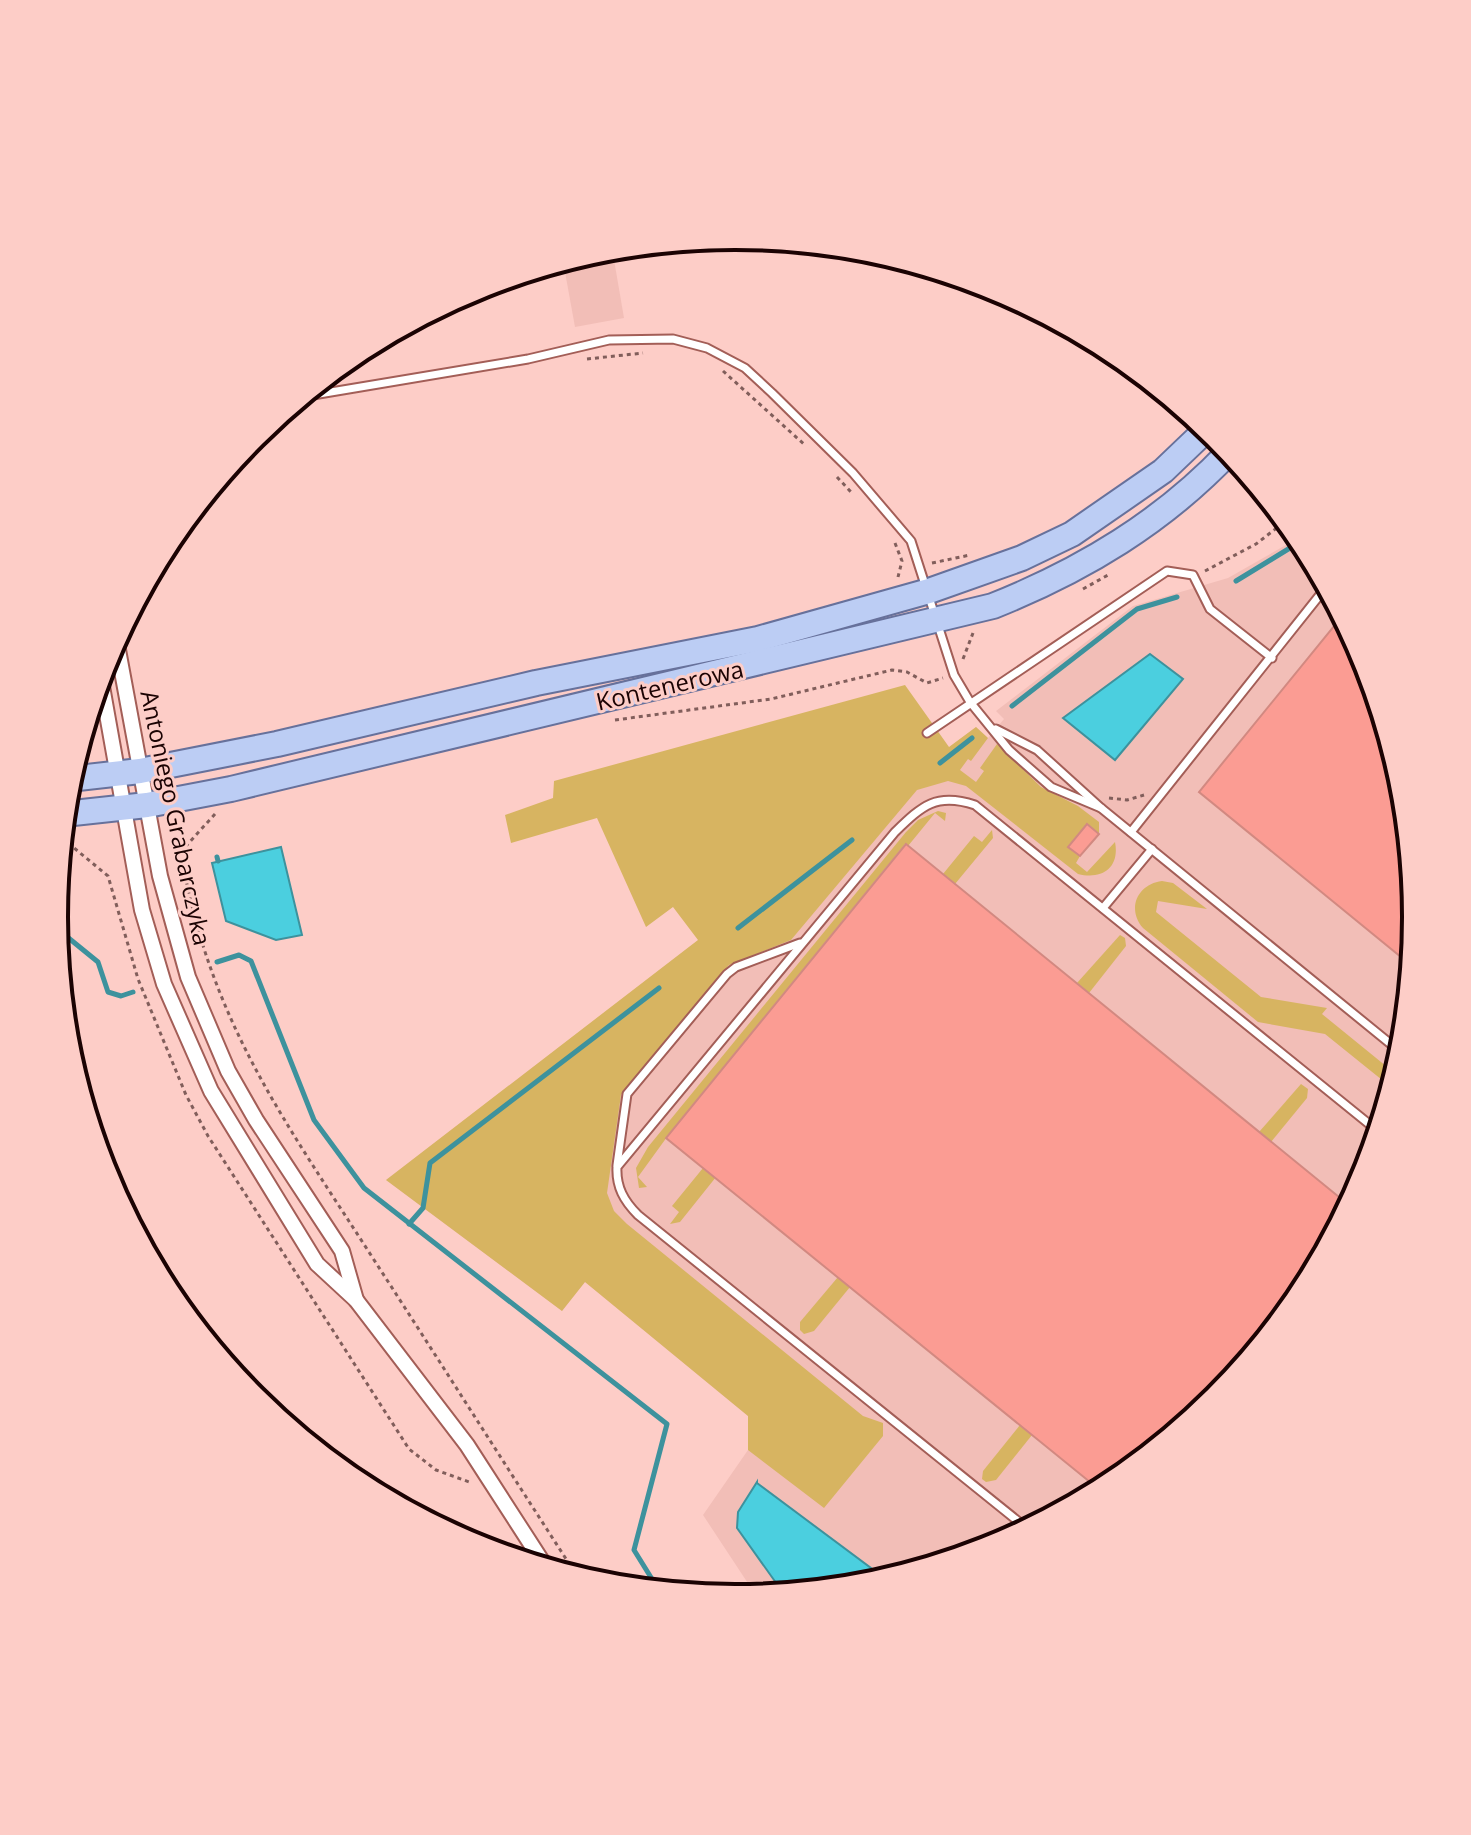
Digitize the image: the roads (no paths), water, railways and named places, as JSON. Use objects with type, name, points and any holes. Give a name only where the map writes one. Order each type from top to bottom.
[{"type":"main road","name":"Kontenerowa","points":[[83,777],[277,744],[565,676],[758,639],[929,591],[1022,558],[1072,534],[1163,471],[1198,437]]},
{"type":"main road","name":"Kontenerowa","points":[[77,813],[231,789],[937,623],[1028,593],[1093,561],[1169,508],[1220,460]]},
{"type":"street","name":"Antoniego Grabarczyka","points":[[118,664],[128,772],[135,806],[142,910],[164,984],[189,1045],[237,1136],[317,1264],[356,1300],[467,1445],[538,1555]]},
{"type":"street","name":"Antoniego Grabarczyka","points":[[106,696],[135,806],[205,1020],[256,1120],[342,1251],[356,1300]]},
{"type":"lane","points":[[322,393],[528,359],[609,340],[673,339],[707,348],[745,368],[853,473],[911,541],[954,675],[970,702],[996,729],[1014,755],[1046,783],[1101,808]]},
{"type":"lane","points":[[927,733],[1162,573],[1179,570],[1197,578],[1210,609],[1272,658]]},
{"type":"lane","points":[[1131,832],[1320,595]]},
{"type":"lane","points":[[996,729],[1037,750],[1101,808],[1391,1044]]},
{"type":"lane","points":[[617,1167],[895,832],[917,811],[941,800],[956,799],[975,805],[1370,1125]]},
{"type":"lane","points":[[1103,908],[1152,849]]},
{"type":"lane","points":[[802,943],[736,967],[727,974],[627,1094],[617,1167],[620,1190],[638,1215],[1019,1522]]},
{"type":"water","points":[[1150,654],[1183,679],[1115,760],[1063,718]]},
{"type":"water","points":[[281,847],[302,935],[276,940],[226,921],[212,863]]},
{"type":"water","points":[[757,1482],[874,1570],[777,1584],[737,1528],[738,1512]]},
{"type":"waterway","points":[[1236,581],[1291,547]]},
{"type":"waterway","points":[[1012,706],[1137,609],[1177,597]]},
{"type":"waterway","points":[[940,763],[972,738]]},
{"type":"waterway","points":[[738,928],[852,840]]},
{"type":"waterway","points":[[217,857],[218,861]]},
{"type":"waterway","points":[[68,938],[98,962],[108,992],[121,996],[133,992]]},
{"type":"waterway","points":[[217,962],[239,955],[251,961],[314,1120],[364,1188],[667,1424],[634,1550],[652,1579]]},
{"type":"waterway","points":[[409,1224],[423,1208],[430,1163],[659,988]]}]
